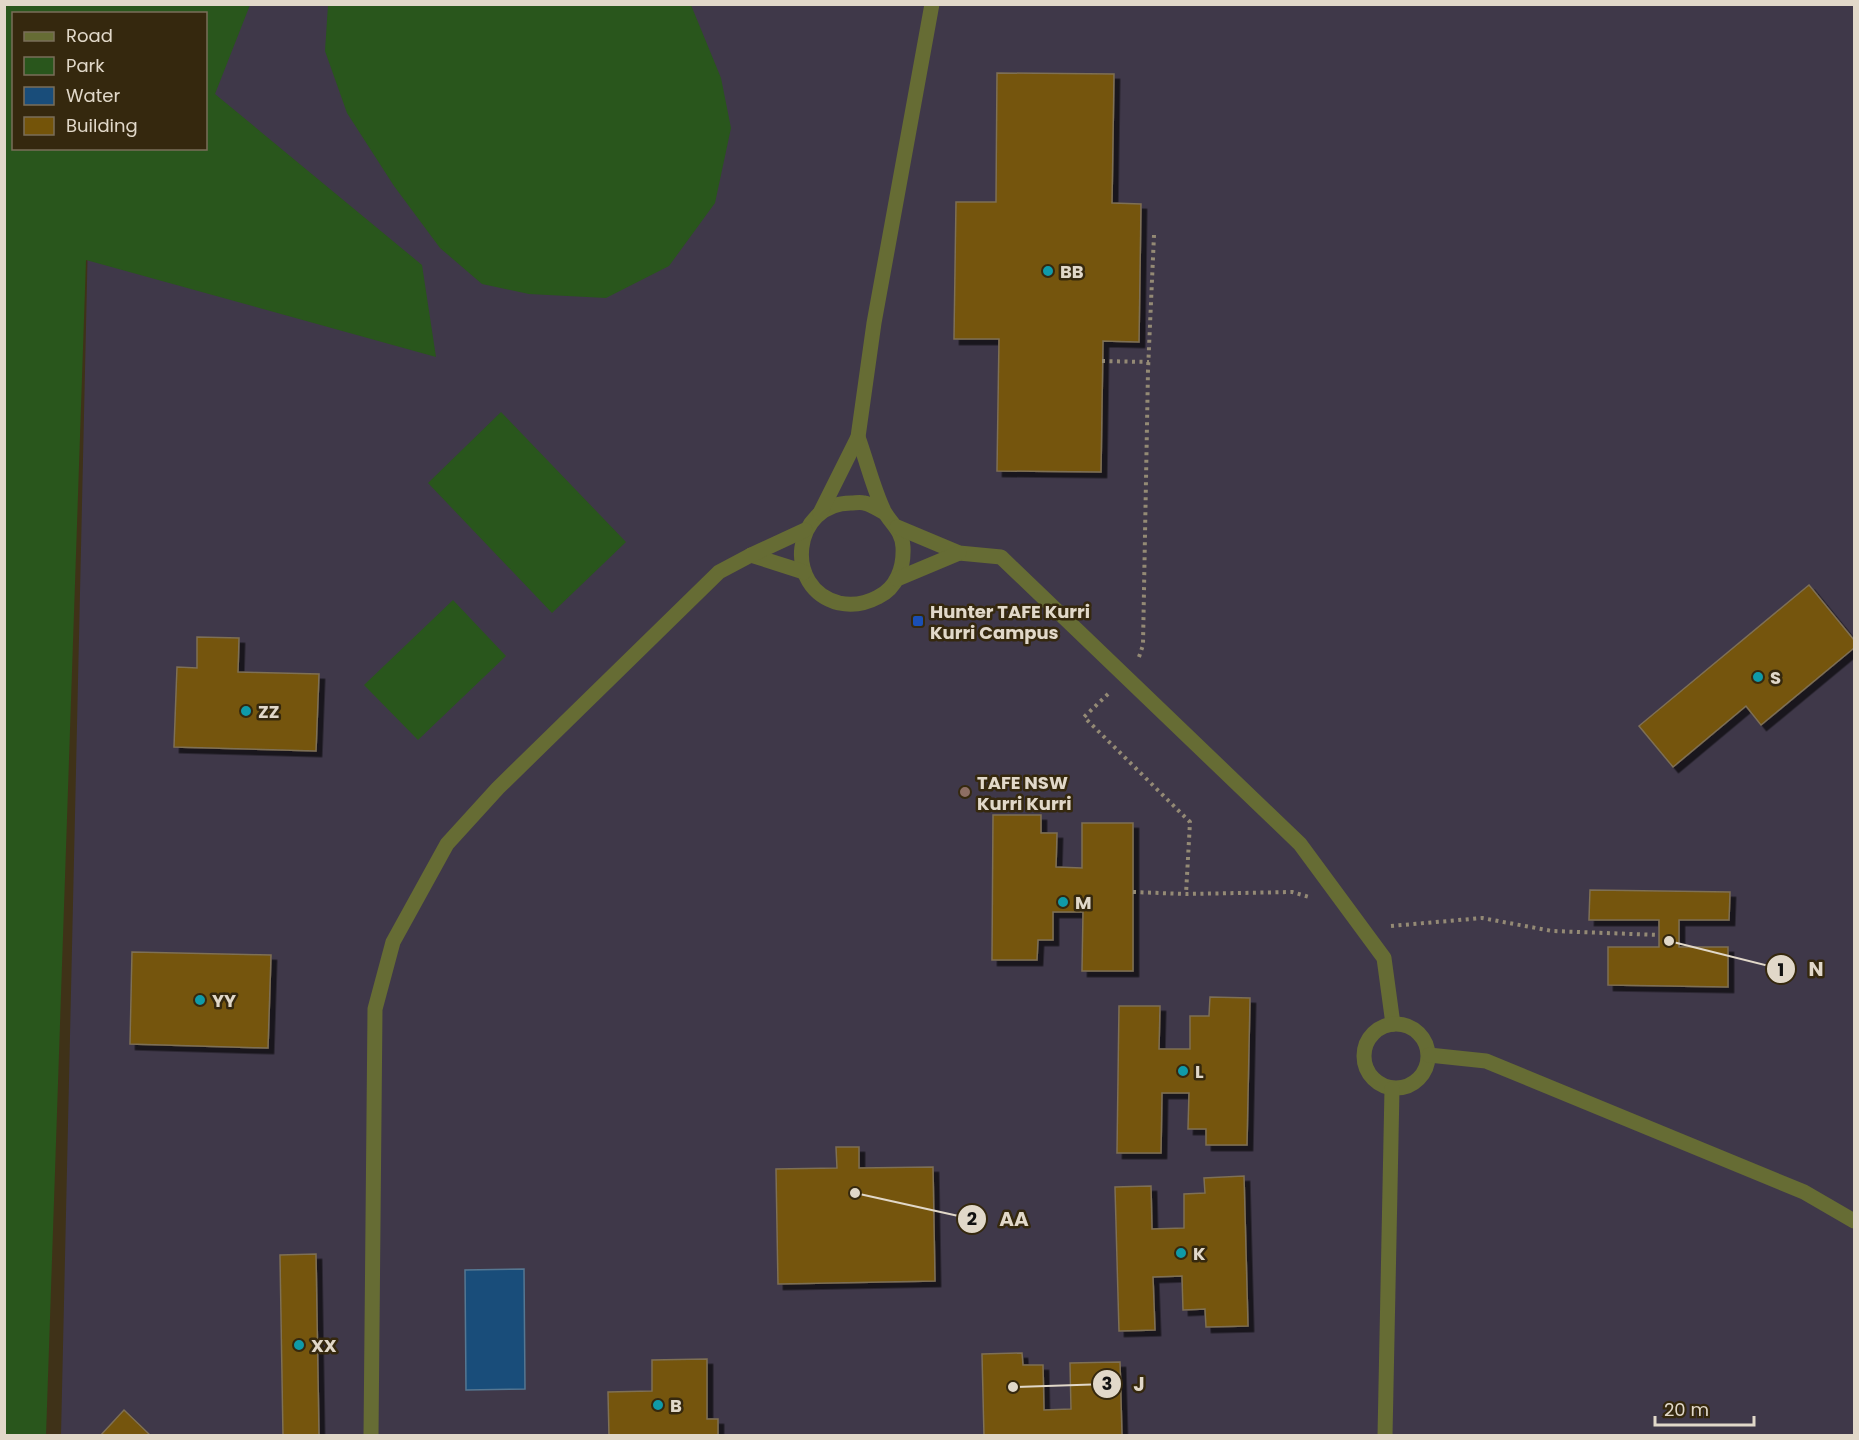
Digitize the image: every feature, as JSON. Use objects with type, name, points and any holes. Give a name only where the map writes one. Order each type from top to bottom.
[{"type":"lane","points":[[371,1436],[375,1009],[393,942],[447,844],[498,788],[719,572],[805,530],[820,513],[858,437],[874,323],[923,65],[932,4]]},
{"type":"lane","points":[[805,530],[800,553],[804,572],[814,589],[829,600],[848,605],[868,603],[885,594],[897,579],[903,562],[903,544],[897,527],[885,513],[858,437]]},
{"type":"lane","points":[[820,513],[841,503],[864,503],[885,513]]},
{"type":"lane","points":[[897,527],[959,553],[1001,557],[1300,844],[1384,958],[1393,1024]]},
{"type":"lane","points":[[897,579],[959,553]]},
{"type":"lane","points":[[751,555],[804,572]]},
{"type":"lane","points":[[1393,1024],[1404,1024],[1421,1035],[1427,1044],[1429,1054],[1428,1066],[1422,1076],[1404,1088],[1392,1089],[1373,1080],[1367,1071],[1364,1051],[1374,1032],[1383,1026],[1393,1024]]},
{"type":"lane","points":[[1429,1054],[1486,1061],[1804,1192],[1854,1221]]},
{"type":"lane","points":[[1385,1436],[1392,1089]]},
{"type":"path","points":[[1154,235],[1143,645],[1137,665],[1084,717],[1190,822],[1186,894]]},
{"type":"path","points":[[1102,361],[1149,362]]},
{"type":"path","points":[[1133,892],[1186,894],[1292,892],[1347,908],[1383,927],[1482,918],[1552,931],[1659,935]]},
{"type":"shaded area","name":"TAFE NSW Kurri Kurri","points":[[93,5],[1854,5],[1854,1435],[61,1435],[90,150],[207,150],[207,12]]},
{"type":"green space","points":[[5,4],[250,5],[215,94],[422,265],[436,357],[86,260],[46,1436],[4,1435]]},
{"type":"green space","points":[[328,5],[691,5],[721,78],[731,128],[715,203],[669,266],[606,298],[529,294],[482,284],[440,248],[394,186],[347,113],[325,51]]},
{"type":"green space","points":[[501,412],[626,542],[552,613],[428,483]]},
{"type":"green space","points":[[453,600],[506,656],[418,740],[364,685]]},
{"type":"water","points":[[524,1269],[525,1389],[466,1390],[465,1270]]},
{"type":"building","name":"BB","points":[[997,73],[1114,74],[1112,203],[1141,204],[1139,342],[1103,341],[1101,472],[997,471],[999,339],[954,339],[956,202],[996,202]]},
{"type":"building","name":"S","points":[[1809,585],[1854,640],[1854,648],[1761,725],[1746,706],[1673,767],[1639,726]]},
{"type":"building","name":"ZZ","points":[[197,637],[239,638],[238,672],[319,674],[316,751],[174,747],[177,667],[197,668]]},
{"type":"building","name":"M","points":[[993,815],[1041,815],[1041,833],[1057,833],[1056,867],[1082,868],[1082,823],[1133,823],[1133,971],[1082,971],[1083,912],[1053,912],[1053,940],[1038,940],[1037,960],[992,960]]},
{"type":"building","points":[[1590,890],[1730,892],[1729,920],[1679,920],[1679,947],[1728,947],[1728,987],[1608,985],[1608,947],[1659,947],[1659,920],[1589,920]]},
{"type":"building","name":"YY","points":[[132,952],[271,955],[268,1048],[130,1044]]},
{"type":"building","name":"L","points":[[1210,997],[1250,998],[1247,1145],[1206,1145],[1206,1129],[1188,1129],[1189,1093],[1162,1093],[1161,1153],[1117,1153],[1119,1006],[1160,1006],[1159,1049],[1190,1049],[1190,1016],[1209,1016]]},
{"type":"building","points":[[836,1147],[859,1147],[859,1168],[933,1167],[935,1281],[778,1284],[776,1169],[837,1168]]},
{"type":"building","name":"K","points":[[1244,1176],[1248,1326],[1206,1327],[1205,1309],[1183,1310],[1182,1276],[1153,1277],[1155,1330],[1119,1331],[1115,1187],[1151,1186],[1152,1229],[1184,1228],[1184,1194],[1205,1193],[1204,1178]]},
{"type":"building","name":"XX","points":[[316,1254],[319,1436],[283,1436],[280,1255]]},
{"type":"building","points":[[1022,1353],[1023,1365],[1043,1365],[1044,1410],[1071,1409],[1070,1363],[1120,1362],[1122,1436],[984,1436],[982,1354]]},
{"type":"building","name":"B","points":[[707,1359],[707,1419],[718,1419],[718,1436],[609,1436],[608,1392],[652,1391],[652,1360]]},
{"type":"building","points":[[124,1410],[151,1436],[100,1436]]},
{"type":"place","name":"BB","points":[[1048,271]]},
{"type":"place","name":"Hunter TAFE Kurri Kurri Campus","points":[[918,621]]},
{"type":"place","name":"S","points":[[1758,677]]},
{"type":"place","name":"ZZ","points":[[246,711]]},
{"type":"place","name":"TAFE NSW Kurri Kurri","points":[[965,792]]},
{"type":"place","name":"M","points":[[1063,902]]},
{"type":"place","name":"N","points":[[1669,941]]},
{"type":"place","name":"YY","points":[[200,1000]]},
{"type":"place","name":"L","points":[[1183,1071]]},
{"type":"place","name":"AA","points":[[855,1193]]},
{"type":"place","name":"K","points":[[1181,1253]]},
{"type":"place","name":"XX","points":[[299,1345]]},
{"type":"place","name":"J","points":[[1013,1387]]},
{"type":"place","name":"B","points":[[658,1405]]}]
